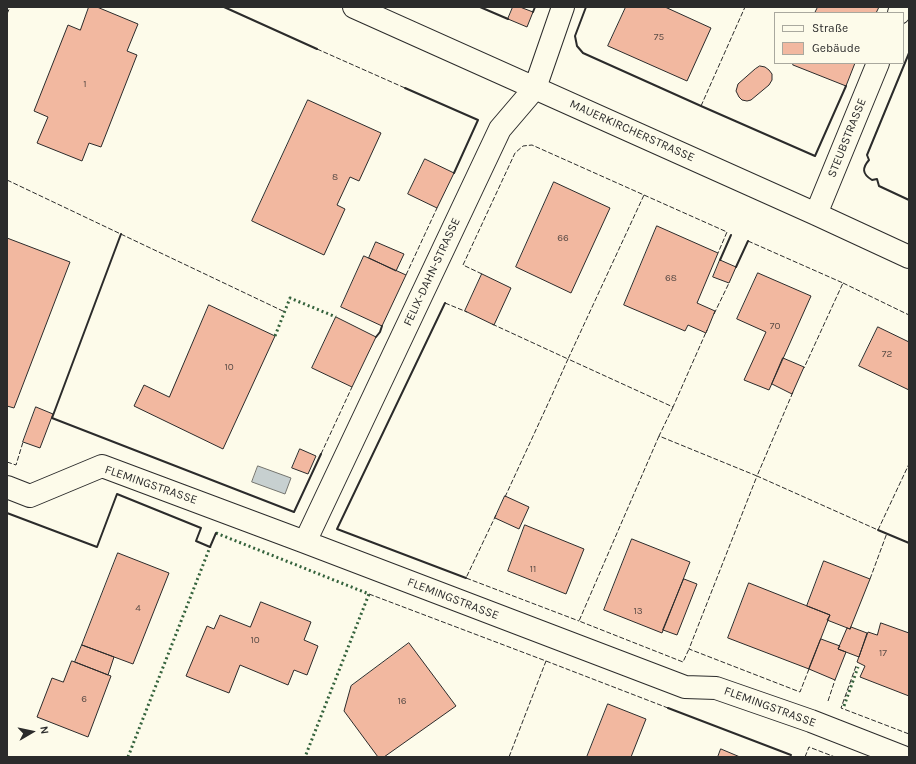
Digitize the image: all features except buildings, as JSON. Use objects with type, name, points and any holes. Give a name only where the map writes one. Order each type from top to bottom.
[{"type":"street","name":"MAUERKIRCHERSTRASSE","points":[[354,7],[909,257]]},
{"type":"street","name":"FELIX-DAHN-STRASSE","points":[[305,542],[500,129],[535,88],[563,7]]},
{"type":"street","name":"STEUBSTRASSE","points":[[816,214],[878,64]]},
{"type":"street","name":"FLEMINGSTRASSE","points":[[7,488],[30,496],[102,466],[685,687],[716,688],[811,721],[903,757]]},
{"type":"shaded area","points":[[258,466],[291,478],[285,494],[252,482]]},
{"type":"hedge","points":[[275,336],[290,298],[336,317]]},
{"type":"hedge","points":[[216,533],[369,594],[305,757]]},
{"type":"hedge","points":[[128,757],[210,547]]},
{"type":"hedge","points":[[844,706],[858,667]]},
{"type":"fence","points":[[7,14],[10,7]]},
{"type":"fence","points":[[701,106],[745,7]]},
{"type":"fence","points":[[317,49],[405,88]]},
{"type":"fence","points":[[482,274],[463,265],[515,153],[523,146],[532,145],[644,195],[568,359],[492,324]]},
{"type":"fence","points":[[7,180],[285,312]]},
{"type":"fence","points":[[644,195],[727,232],[718,253]]},
{"type":"fence","points":[[406,275],[437,208]]},
{"type":"fence","points":[[748,241],[843,283],[804,368]]},
{"type":"fence","points":[[714,314],[729,283]]},
{"type":"fence","points":[[843,283],[909,315]]},
{"type":"fence","points":[[445,303],[467,312]]},
{"type":"fence","points":[[505,497],[568,359],[673,407],[707,330]]},
{"type":"fence","points":[[321,454],[352,387]]},
{"type":"fence","points":[[673,407],[659,436],[757,476],[793,392]]},
{"type":"fence","points":[[659,436],[579,621],[683,662],[689,649]]},
{"type":"fence","points":[[7,462],[16,465],[23,442]]},
{"type":"fence","points":[[809,669],[800,692],[689,649],[757,476],[878,530],[909,464]]},
{"type":"fence","points":[[496,515],[466,578],[579,621]]},
{"type":"fence","points":[[870,579],[887,533]]},
{"type":"fence","points":[[369,594],[546,661],[509,757]]},
{"type":"fence","points":[[546,661],[668,708]]},
{"type":"fence","points":[[856,666],[841,708],[909,734]]},
{"type":"fence","points":[[828,701],[835,680]]},
{"type":"fence","points":[[805,757],[809,747],[835,757]]},
{"type":"wall","points":[[224,7],[317,49]]},
{"type":"wall","points":[[480,7],[508,19]]},
{"type":"wall","points":[[533,12],[535,7]]},
{"type":"wall","points":[[586,7],[575,36],[577,46],[583,53],[815,156],[846,86]]},
{"type":"wall","points":[[909,53],[867,155],[869,160],[864,168],[866,175],[872,180],[877,179],[879,186],[909,200]]},
{"type":"wall","points":[[405,88],[478,120],[454,173]]},
{"type":"wall","points":[[121,234],[52,418],[294,512],[321,454]]},
{"type":"wall","points":[[720,260],[731,235]]},
{"type":"wall","points":[[736,267],[748,241]]},
{"type":"wall","points":[[445,303],[337,529],[466,578]]},
{"type":"wall","points":[[376,337],[382,326]]},
{"type":"wall","points":[[7,513],[97,547],[117,494],[201,528],[196,541],[210,547],[216,533]]},
{"type":"wall","points":[[878,530],[909,543]]},
{"type":"wall","points":[[668,708],[791,755]]}]
